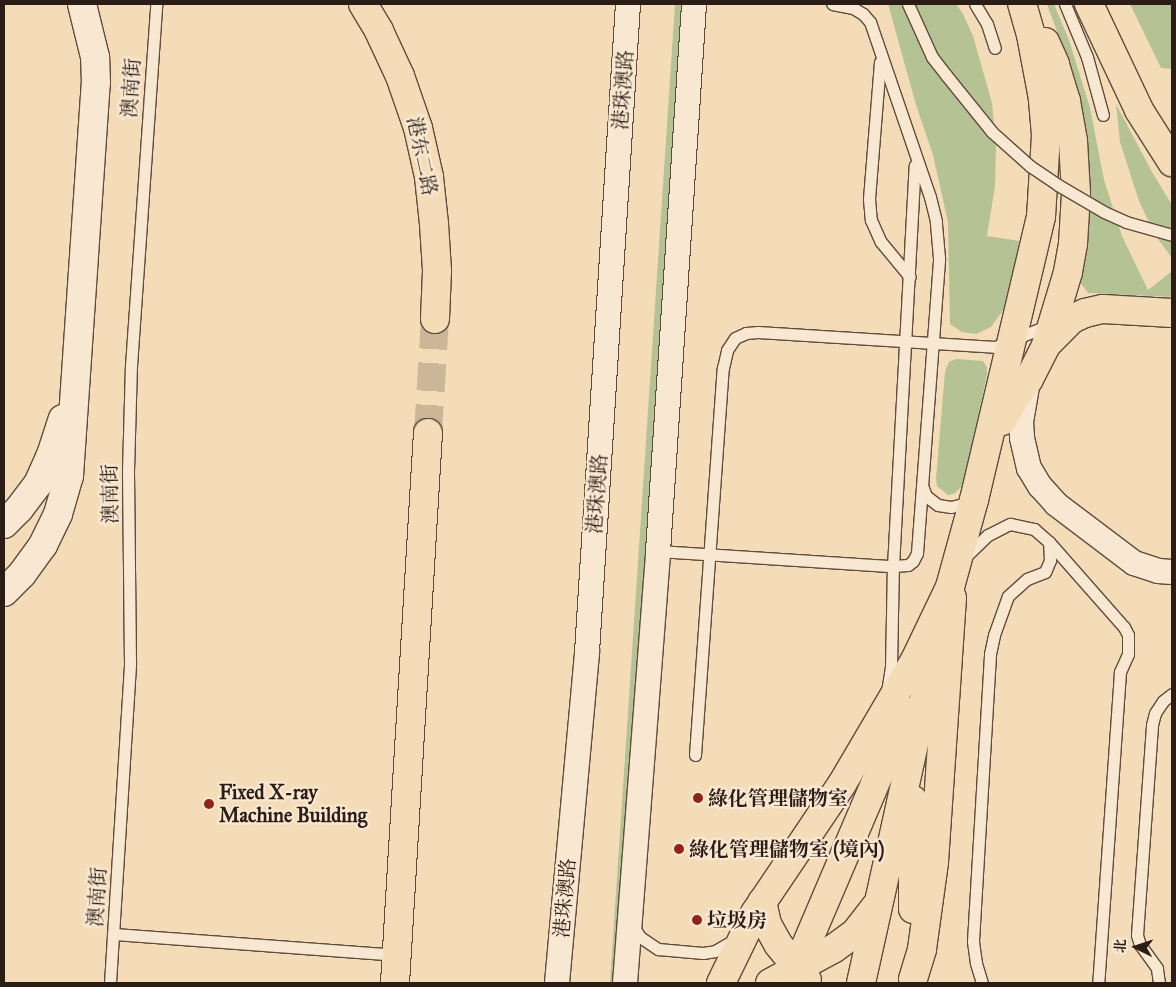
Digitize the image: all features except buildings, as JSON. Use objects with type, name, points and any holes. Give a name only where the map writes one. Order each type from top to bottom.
[{"type":"main road","points":[[4,592],[22,574],[43,545],[58,514],[69,476],[96,83],[95,57],[82,4]]},
{"type":"main road","name":"港东二路","points":[[363,4],[380,31],[400,76],[418,128],[429,177],[434,224],[437,271],[435,319]]},
{"type":"main road","points":[[977,489],[1006,412],[1029,379],[1050,334],[1068,272],[1072,244],[1076,193],[1073,141],[1066,101],[1055,64],[1039,30],[1023,4]]},
{"type":"main road","points":[[861,983],[952,578],[977,489],[1041,218],[1046,168],[1043,99],[1023,4]]},
{"type":"main road","points":[[1089,4],[1139,110],[1172,162]]},
{"type":"main road","points":[[1050,334],[1072,319],[1085,313],[1103,309],[1172,313]]},
{"type":"main road","points":[[4,524],[19,509],[38,484],[51,455],[63,420],[75,367]]},
{"type":"main road","points":[[395,983],[428,433]]},
{"type":"main road","points":[[721,983],[762,902],[864,749],[915,660],[952,578]]},
{"type":"main road","points":[[913,981],[922,949],[934,862],[952,578]]},
{"type":"main road","points":[[799,979],[879,774],[897,739],[934,655]]},
{"type":"main road","points":[[913,748],[913,981]]},
{"type":"main road","points":[[770,983],[799,979],[855,933],[879,900]]},
{"type":"main road","points":[[762,902],[767,924],[799,979]]},
{"type":"street","name":"港珠澳路","points":[[557,983],[587,652],[628,4]]},
{"type":"street","points":[[625,983],[658,552],[694,4]]},
{"type":"street","points":[[1029,379],[1021,422],[1022,438],[1029,468],[1040,486],[1056,504],[1134,563],[1158,571],[1172,572]]},
{"type":"lane","name":"澳南街","points":[[110,983],[130,663],[128,462],[130,366],[156,4]]},
{"type":"lane","points":[[658,552],[893,566],[908,565],[913,561],[917,553],[939,258],[930,197],[870,22],[863,14],[853,8],[832,4]]},
{"type":"lane","points":[[908,4],[932,57],[970,107],[992,132],[1030,166],[1104,212],[1126,222],[1172,235]]},
{"type":"lane","points":[[975,4],[987,24],[996,48]]},
{"type":"lane","points":[[1065,4],[1087,57],[1103,115]]},
{"type":"lane","points":[[881,56],[869,199],[871,220],[881,242],[910,277]]},
{"type":"lane","points":[[864,749],[877,722],[887,693],[891,667],[893,566],[916,160]]},
{"type":"lane","points":[[694,755],[723,368],[727,350],[735,338],[746,333],[758,332],[934,345],[995,347],[1013,340],[1050,334]]},
{"type":"lane","points":[[922,488],[931,502],[944,507],[960,506],[977,489]]},
{"type":"lane","points":[[952,578],[988,535],[1010,524],[1034,529],[1049,542],[1124,626],[1130,645],[1120,672],[1098,983]]},
{"type":"lane","points":[[982,983],[976,963],[973,941],[990,654],[994,635],[1008,596],[1027,579],[1045,572],[1050,560],[1049,542]]},
{"type":"lane","points":[[1159,983],[1157,968],[1140,945],[1137,935],[1152,725],[1159,707],[1172,694]]},
{"type":"lane","points":[[630,917],[640,937],[648,945],[667,950],[702,953],[716,951],[735,940],[748,927]]},
{"type":"lane","points":[[113,934],[396,955]]},
{"type":"green space","points":[[675,4],[690,4],[624,983],[610,983]]},
{"type":"green space","points":[[888,4],[956,4],[973,36],[992,103],[996,148],[995,186],[987,236],[1019,241],[1016,266],[1004,309],[991,327],[976,334],[962,332],[950,324],[948,222],[933,155],[916,105]]},
{"type":"green space","points":[[1047,4],[1054,4],[1069,40],[1090,108],[1104,180],[1122,236],[1148,290],[1172,271],[1172,297],[1088,293],[1080,282],[1084,251],[1081,117],[1072,73]]},
{"type":"green space","points":[[1130,4],[1172,4],[1172,69],[1161,68]]},
{"type":"green space","points":[[1116,104],[1172,205],[1172,258],[1155,235],[1139,201],[1120,142]]},
{"type":"green space","points":[[956,359],[983,361],[987,367],[987,375],[963,485],[954,494],[948,495],[937,486],[936,479],[945,372],[949,362]]},
{"type":"tunnel","points":[[428,433],[435,319]]},
{"type":"place","name":"綠化管理儲物室","points":[[698,798]]},
{"type":"place","name":"Fixed X-ray Machine Building","points":[[209,804]]},
{"type":"place","name":"綠化管理儲物室 (境內)","points":[[679,849]]},
{"type":"place","name":"垃圾房","points":[[697,920]]}]
